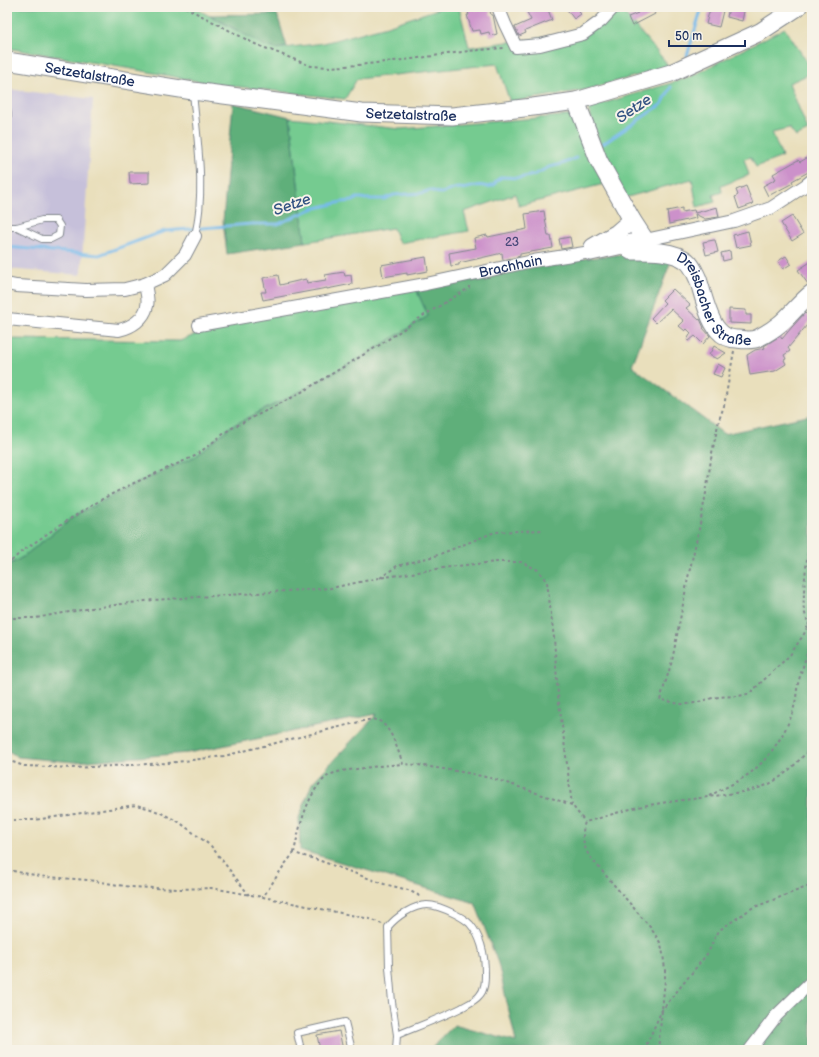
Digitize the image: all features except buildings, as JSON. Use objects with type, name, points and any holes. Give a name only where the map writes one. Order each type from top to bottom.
[{"type":"street","points":[[498,7],[516,47],[540,45],[582,34],[601,21],[614,7]]},
{"type":"street","name":"Setzetalstraße","points":[[7,61],[193,90],[362,113],[452,116],[533,107],[576,100],[671,73],[760,32],[798,7]]},
{"type":"street","points":[[576,100],[599,161],[645,240]]},
{"type":"street","name":"Brachhain","points":[[199,325],[426,284],[533,261],[591,252],[734,221],[771,208],[812,180]]},
{"type":"street","points":[[591,252],[594,247],[617,233],[632,220]]},
{"type":"street","points":[[7,284],[16,286],[86,290],[125,290],[145,284],[165,275],[185,255],[196,236]]},
{"type":"street","name":"Dreisbacher Straße","points":[[627,245],[630,251],[673,254],[692,266],[713,322],[718,330],[727,337],[748,340],[756,339],[764,335],[781,323],[812,293]]},
{"type":"street","points":[[7,319],[119,330],[128,328],[142,317],[147,306],[148,298],[145,284]]},
{"type":"street","points":[[750,1050],[776,1016],[812,981]]},
{"type":"lane","points":[[193,90],[201,182],[196,236]]},
{"type":"lane","points":[[7,110],[7,165]]},
{"type":"lane","points":[[7,227],[16,227],[42,220],[56,220],[60,226],[59,235],[51,239],[42,239],[16,227]]},
{"type":"lane","points":[[396,1050],[397,1035],[389,967],[388,927],[393,921],[404,913],[413,909],[426,905],[437,906],[463,918],[470,924],[480,940],[485,960],[484,989],[480,996],[474,1001],[444,1016],[397,1035]]},
{"type":"lane","points":[[301,1050],[297,1033],[346,1022],[352,1050]]},
{"type":"path","points":[[185,7],[255,44],[312,66],[331,67],[358,65],[469,51],[516,47]]},
{"type":"path","points":[[7,565],[20,552],[54,528],[104,498],[195,456],[230,429],[295,396],[378,346],[469,288],[474,274]]},
{"type":"path","points":[[736,339],[724,406],[719,420],[712,453],[700,530],[689,573],[672,661],[660,700],[689,704],[722,696],[737,696],[750,693],[790,655],[811,622]]},
{"type":"path","points":[[706,797],[754,770],[765,760],[790,721],[798,682],[807,657],[809,645],[811,622],[804,608],[804,590],[812,516]]},
{"type":"path","points":[[379,578],[397,566],[435,556],[495,532],[542,530]]},
{"type":"path","points":[[7,617],[35,618],[92,608],[153,600],[331,588],[379,578],[456,566],[497,562],[521,562],[538,570],[547,582],[554,638],[558,695],[572,805],[585,822]]},
{"type":"path","points":[[7,760],[24,766],[72,768],[168,763],[224,756],[367,720],[376,720],[385,726],[390,732],[403,764]]},
{"type":"path","points":[[585,822],[637,807],[748,791],[758,788],[768,784],[786,772],[812,746]]},
{"type":"path","points":[[263,897],[285,864],[294,854],[297,836],[309,800],[326,777],[339,772],[403,764],[418,765],[494,779],[572,805]]},
{"type":"path","points":[[7,820],[34,820],[136,806],[151,809],[179,822],[211,846],[249,895]]},
{"type":"path","points":[[585,822],[583,828],[585,850],[650,927],[661,944],[665,969],[665,980],[658,1050]]},
{"type":"path","points":[[294,854],[318,860],[384,884],[408,890],[418,895],[426,905]]},
{"type":"path","points":[[7,870],[46,877],[89,880],[131,887],[178,889],[211,888],[370,919],[388,927]]},
{"type":"path","points":[[644,1050],[662,1010],[707,954],[717,933],[721,929],[752,908],[812,885]]},
{"type":"shaded area","points":[[7,89],[93,99],[81,275],[7,269]]},
{"type":"green space","points":[[7,7],[193,7],[276,49],[324,43],[387,26],[444,7],[459,7],[469,47],[578,33],[620,8],[665,61],[668,67],[585,90],[510,102],[497,64],[357,79],[345,99],[207,83],[7,48]]},
{"type":"green space","points":[[277,14],[287,47],[276,49],[265,46],[210,15]]},
{"type":"green space","points":[[785,28],[812,70],[812,73],[789,83],[808,131],[796,137],[789,128],[772,132],[782,157],[756,167],[751,157],[744,159],[749,175],[721,186],[722,192],[713,195],[715,202],[697,207],[692,179],[624,198],[602,150],[588,108],[688,78]]},
{"type":"green space","points":[[233,103],[290,117],[305,242],[227,254],[223,221]]},
{"type":"green space","points":[[575,115],[604,184],[519,206],[515,194],[464,212],[469,231],[399,243],[393,228],[305,242],[290,117],[400,129]]},
{"type":"green space","points":[[624,254],[671,261],[632,366],[724,434],[812,415],[812,1050],[430,1050],[454,1025],[516,1042],[498,963],[475,903],[300,850],[299,818],[312,783],[377,714],[188,753],[74,762],[18,757],[7,750],[7,566],[23,557],[74,516],[142,481],[194,457],[230,427],[357,360],[428,316],[416,289],[536,264]]},
{"type":"green space","points":[[416,289],[429,316],[357,360],[230,427],[194,457],[142,481],[74,516],[23,557],[7,566],[7,339],[180,341],[236,318]]},
{"type":"waterway","name":"Setze","points":[[687,56],[702,7]]},
{"type":"waterway","name":"Setze","points":[[603,144],[662,104],[671,87]]},
{"type":"waterway","name":"Setze","points":[[7,247],[99,255],[165,231],[251,224],[278,224],[312,209],[353,201],[357,198],[384,199],[394,195],[422,193],[431,190],[442,193],[458,188],[480,185],[488,187],[494,185],[497,180],[502,177],[519,178],[534,175],[549,167],[562,164],[576,158]]}]
